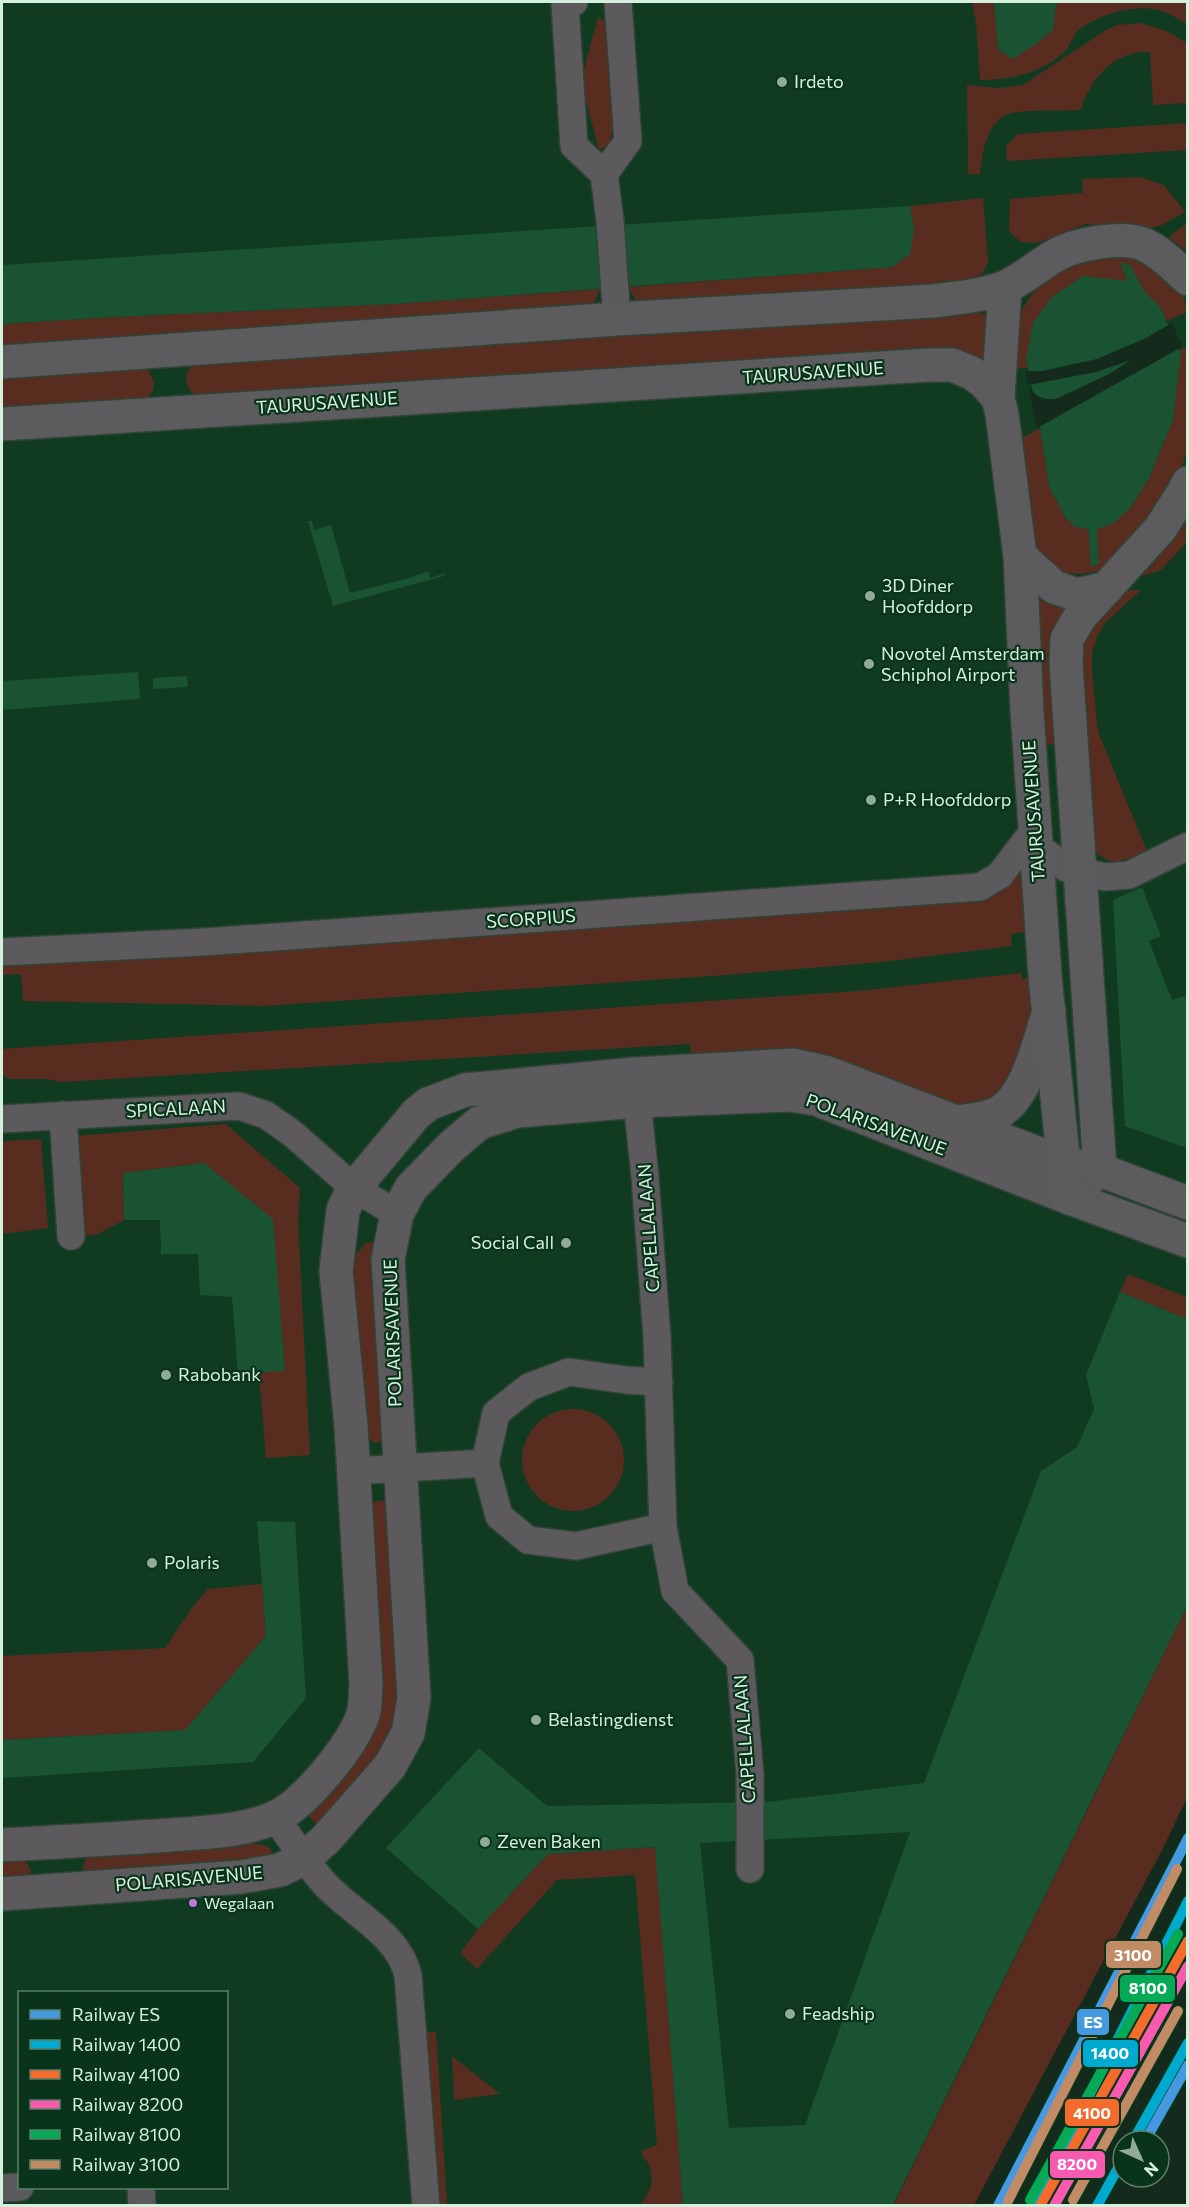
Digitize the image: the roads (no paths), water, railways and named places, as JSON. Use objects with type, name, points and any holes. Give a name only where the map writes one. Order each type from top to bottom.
[{"type":"main road","points":[[2,362],[616,306],[933,302],[972,296],[1005,287],[1057,254],[1117,240],[1144,244],[1171,262],[1188,279]]},
{"type":"main road","points":[[998,398],[1005,287]]},
{"type":"main road","name":"TAURUSAVENUE","points":[[2,424],[928,365],[952,365],[972,373],[984,382],[998,398],[1009,460],[1020,556],[1035,837],[1067,1197]]},
{"type":"main road","points":[[1100,1170],[1079,873],[1066,663],[1067,639],[1079,618],[1160,529],[1188,483]]},
{"type":"main road","points":[[1020,556],[1054,587],[1077,595],[1107,588]]},
{"type":"main road","name":"POLARISAVENUE","points":[[1100,1170],[1188,1203]]},
{"type":"main road","name":"POLARISAVENUE","points":[[1067,1197],[1188,1241]]},
{"type":"street","points":[[574,2],[565,4],[574,146],[604,174],[616,306]]},
{"type":"street","points":[[604,174],[628,141],[618,2]]},
{"type":"street","points":[[1035,837],[1066,868],[1079,873],[1105,877],[1129,875],[1188,846]]},
{"type":"street","name":"SCORPIUS","points":[[2,952],[204,942],[980,887],[1000,875],[1035,837]]},
{"type":"street","name":"TAURUSAVENUE","points":[[959,1122],[996,1114],[1009,1105],[1026,1079],[1049,1011]]},
{"type":"street","name":"POLARISAVENUE","points":[[2,1894],[241,1877],[280,1870],[305,1858],[326,1839],[390,1766],[408,1733],[414,1698],[388,1259],[397,1214],[411,1188],[451,1146],[479,1123],[517,1111],[636,1088],[793,1065],[825,1072],[1063,1163],[1100,1170]]},
{"type":"street","name":"POLARISAVENUE","points":[[2,1845],[236,1830],[275,1817],[292,1806],[343,1752],[362,1718],[366,1684],[353,1472],[336,1270],[343,1210],[354,1188],[416,1114],[428,1104],[465,1090],[636,1088],[790,1095],[816,1099],[1067,1197]]},
{"type":"street","name":"CAPELLALAAN","points":[[636,1088],[645,1177],[659,1382],[663,1527],[675,1590],[740,1660],[750,1774],[750,1869]]},
{"type":"street","name":"SPICALAAN","points":[[2,1119],[239,1106],[266,1115],[354,1188],[397,1214]]},
{"type":"street","points":[[63,1115],[71,1236]]},
{"type":"street","points":[[1067,1197],[1100,1170]]},
{"type":"street","points":[[659,1382],[569,1372],[529,1387],[496,1413],[485,1463],[499,1516],[528,1540],[576,1546],[663,1527]]},
{"type":"street","points":[[353,1472],[485,1463]]},
{"type":"street","points":[[275,1817],[326,1885],[394,1945],[404,1960],[408,1975],[426,2205]]},
{"type":"street","points":[[51,1841],[52,1891]]},
{"type":"street","points":[[2,2188],[18,2187]]},
{"type":"street","points":[[141,2189],[142,2205]]},
{"type":"rail line","name":"ES","points":[[998,2206],[1188,1838]]},
{"type":"rail line","name":"3100","points":[[1008,2201],[1177,1869]]},
{"type":"rail line","name":"1400","points":[[1033,2206],[1188,1901]]},
{"type":"rail line","name":"8100","points":[[1030,2200],[1178,1934]]},
{"type":"rail line","name":"4100","points":[[1040,2206],[1188,1941]]},
{"type":"rail line","name":"8200","points":[[1054,2206],[1188,1966]]},
{"type":"rail line","name":"3100","points":[[1073,2200],[1178,2011]]},
{"type":"rail line","name":"1400","points":[[1140,2129],[1188,2043]]},
{"type":"rail line","name":"ES","points":[[1152,2129],[1188,2065]]},
{"type":"rail line","name":"1400","points":[[1097,2206],[1111,2181]]},
{"type":"place","name":"Irdeto","points":[[782,82]]},
{"type":"place","name":"3D Diner Hoofddorp","points":[[870,596]]},
{"type":"place","name":"Novotel Amsterdam Schiphol Airport","points":[[869,664]]},
{"type":"place","name":"P+R Hoofddorp","points":[[871,800]]},
{"type":"place","name":"Social Call","points":[[566,1243]]},
{"type":"place","name":"Rabobank","points":[[166,1375]]},
{"type":"place","name":"Polaris","points":[[152,1563]]},
{"type":"place","name":"Belastingdienst","points":[[536,1720]]},
{"type":"place","name":"Zeven Baken","points":[[485,1842]]},
{"type":"place","name":"Wegalaan","points":[[193,1903]]},
{"type":"place","name":"Feadship","points":[[790,2014]]}]
